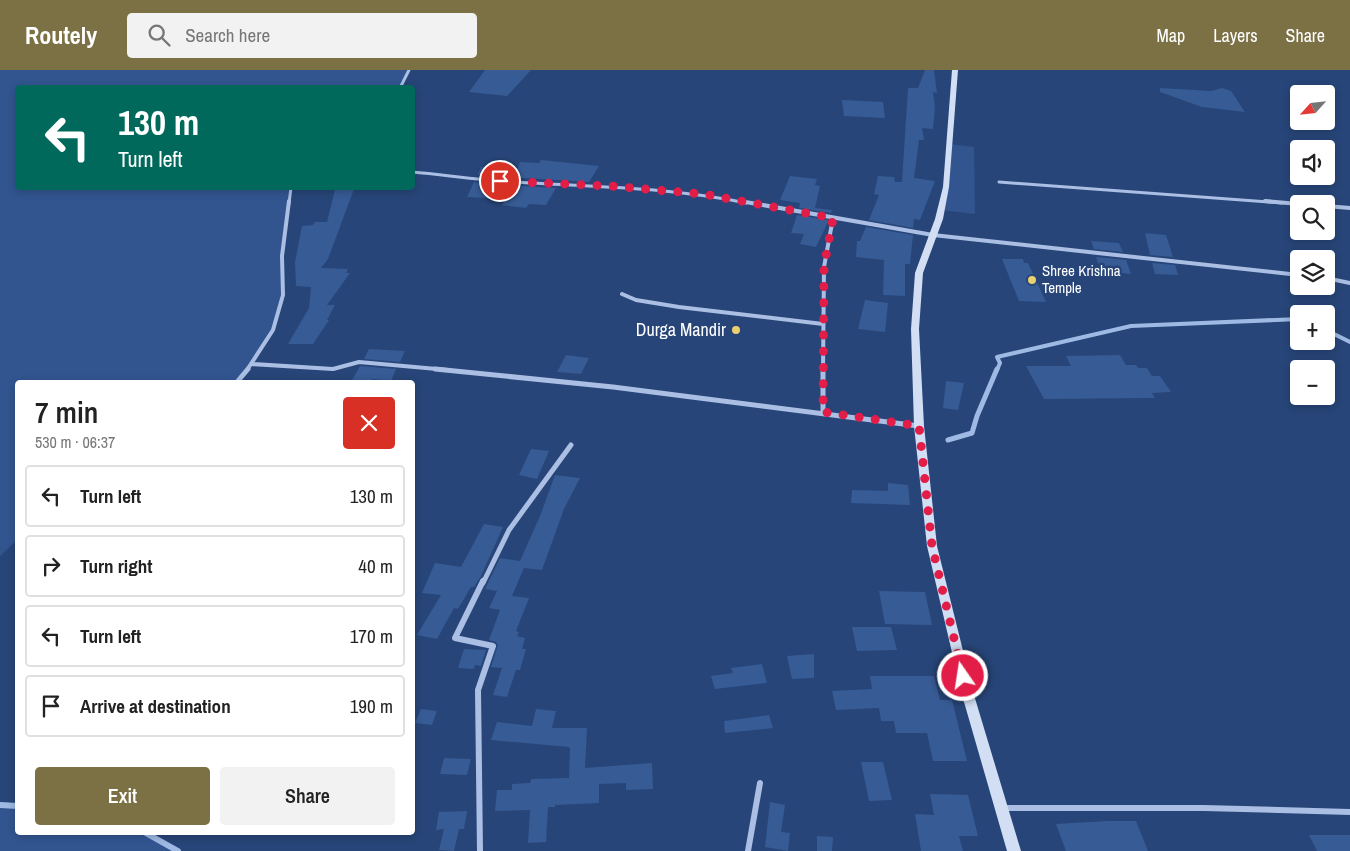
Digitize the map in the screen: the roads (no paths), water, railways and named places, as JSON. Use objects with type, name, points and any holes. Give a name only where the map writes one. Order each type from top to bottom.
[{"type":"main road","points":[[955,70],[946,186],[939,219],[919,273],[915,329],[919,426],[932,546],[968,695],[1014,851]]},
{"type":"street","points":[[402,85],[409,70]]},
{"type":"street","points":[[415,172],[514,182],[610,186],[703,194],[933,234],[1290,274]]},
{"type":"street","points":[[999,182],[1290,203]]},
{"type":"street","points":[[238,380],[252,364],[273,330],[284,295],[282,256],[291,190]]},
{"type":"street","points":[[1335,207],[1350,208]]},
{"type":"street","points":[[823,412],[824,267],[833,218]]},
{"type":"street","points":[[1335,280],[1350,283]]},
{"type":"street","points":[[622,294],[636,300],[671,306],[823,324]]},
{"type":"street","points":[[252,364],[333,369],[359,362],[416,367],[613,387],[823,412],[919,426]]},
{"type":"street","points":[[480,851],[478,690],[493,646],[455,638],[509,530],[571,445]]},
{"type":"street","points":[[748,851],[760,784]]},
{"type":"street","points":[[1001,808],[1204,808],[1350,812]]},
{"type":"waterway","points":[[997,370],[1000,363],[997,357],[1131,326],[1290,319]]},
{"type":"waterway","points":[[1335,334],[1350,342]]},
{"type":"waterway","points":[[948,440],[972,433],[977,416],[997,369]]},
{"type":"waterway","points":[[0,805],[15,806]]},
{"type":"waterway","points":[[149,835],[178,851]]},
{"type":"place","name":"Shree Krishna Temple","points":[[1032,280]]},
{"type":"place","name":"Durga Mandir","points":[[736,330]]}]
